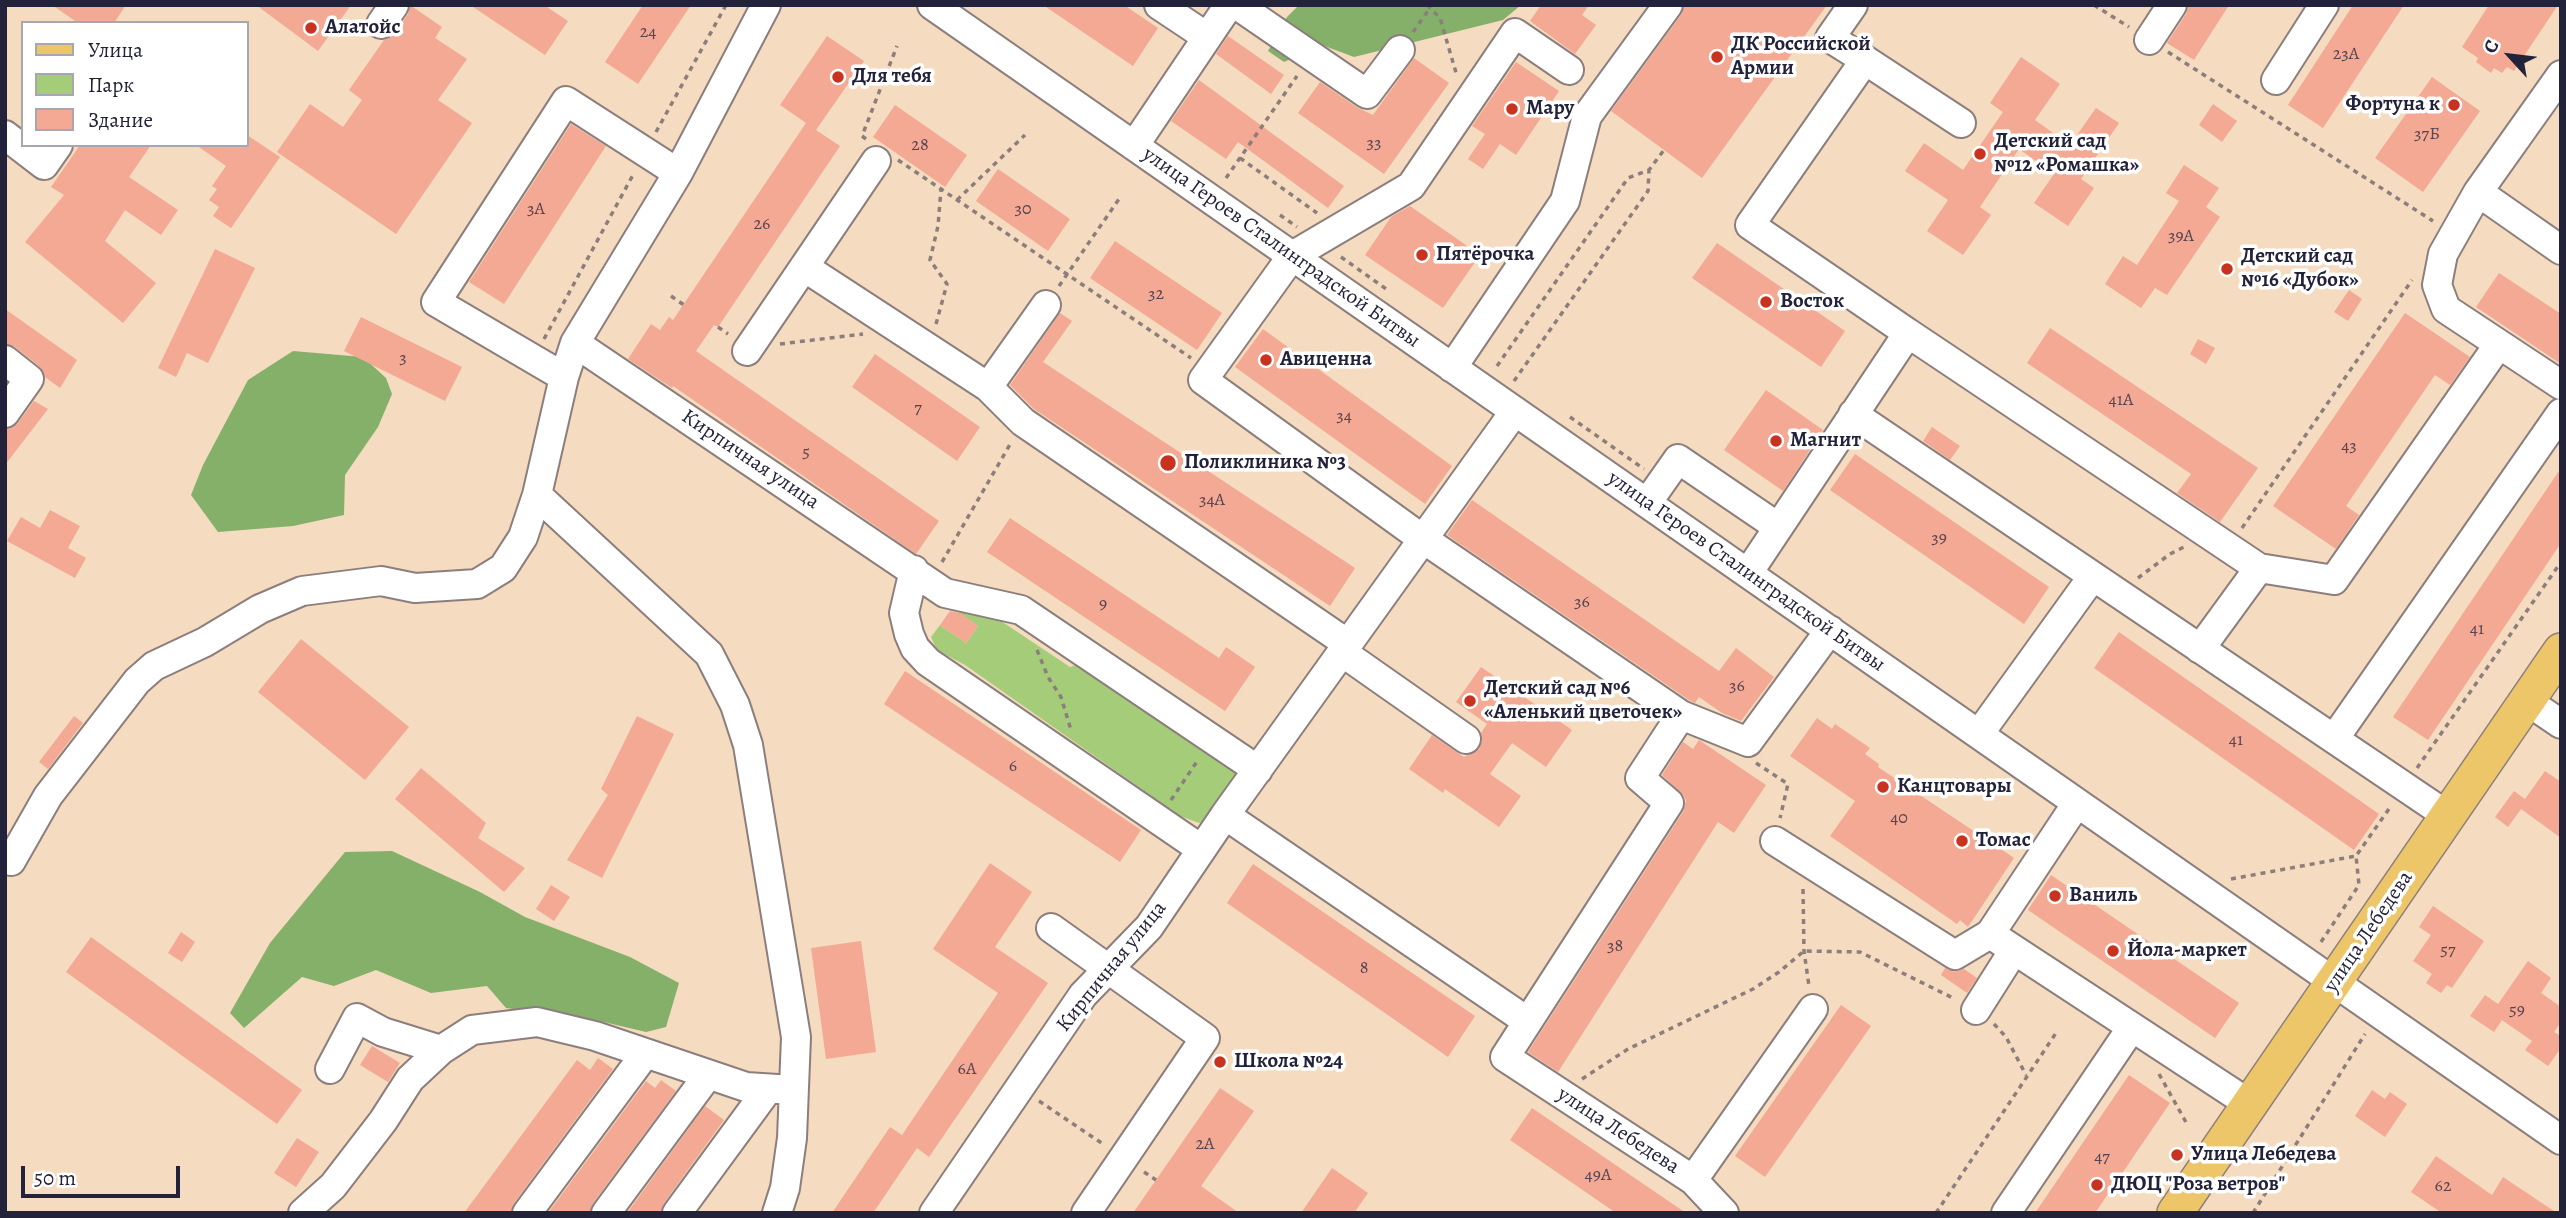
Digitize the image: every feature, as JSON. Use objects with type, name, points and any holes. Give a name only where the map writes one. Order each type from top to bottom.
[{"type":"main road","name":"улица Лебедева","points":[[2175,1213],[2561,651]]},
{"type":"street","points":[[5,858],[10,861],[48,796],[137,681],[154,666],[205,642],[260,609],[302,591],[381,581],[415,588],[477,584],[503,568],[523,537],[537,495],[564,377],[575,343],[678,173],[766,5]]},
{"type":"street","name":"улица Героев Сталинградской Битвы","points":[[932,5],[1452,368],[1513,398],[1647,503],[2561,1140]]},
{"type":"street","points":[[1159,5],[1208,37]]},
{"type":"street","points":[[1134,146],[1229,5]]},
{"type":"street","points":[[1237,5],[1367,94],[1400,50]]},
{"type":"street","points":[[1452,368],[1565,201],[1587,116],[1668,5]]},
{"type":"street","points":[[1853,5],[1830,38],[1961,123]]},
{"type":"street","points":[[2149,40],[2172,5]]},
{"type":"street","points":[[2276,80],[2324,5]]},
{"type":"street","points":[[1569,70],[1515,33],[1411,186],[1292,256],[1203,380],[1424,539],[1681,715],[1748,742],[1830,630]]},
{"type":"street","points":[[1865,60],[1750,225],[2259,568],[2334,580],[2499,344]]},
{"type":"street","points":[[2561,75],[2478,192],[2443,254],[2437,285],[2446,309],[2561,385]]},
{"type":"street","points":[[564,377],[436,302],[566,102],[678,173]]},
{"type":"street","points":[[5,135],[44,166],[57,147]]},
{"type":"street","points":[[748,350],[881,154]]},
{"type":"street","points":[[2478,192],[2561,250]]},
{"type":"street","points":[[804,267],[988,387],[1023,422],[1345,648],[1465,739]]},
{"type":"street","points":[[988,387],[1046,305]]},
{"type":"street","points":[[1748,573],[1908,333]]},
{"type":"street","name":"Кирпичная улица","points":[[575,343],[946,593],[1021,610],[1258,770]]},
{"type":"street","points":[[5,360],[29,379],[5,413]]},
{"type":"street","name":"Кирпичная улица","points":[[934,1213],[1083,995],[1149,928],[1201,849],[1424,539],[1513,398]]},
{"type":"street","points":[[1853,414],[2448,816]]},
{"type":"street","points":[[2334,739],[2561,414]]},
{"type":"street","points":[[1647,503],[1678,459],[1778,527]]},
{"type":"street","points":[[537,495],[709,654],[735,705],[748,745],[796,1037],[780,1090],[677,1213]]},
{"type":"street","points":[[2200,649],[2259,568]]},
{"type":"street","points":[[922,576],[904,613],[915,648],[928,662],[1201,849]]},
{"type":"street","points":[[1979,734],[2104,584]]},
{"type":"street","points":[[2527,701],[2561,724]]},
{"type":"street","points":[[1225,816],[1527,1021],[1669,803],[1640,778],[1681,715]]},
{"type":"street","points":[[1774,841],[1955,955],[1990,934],[2077,803]]},
{"type":"street","points":[[1051,928],[1205,1038],[1086,1213]]},
{"type":"street","points":[[1990,934],[2251,1105]]},
{"type":"street","points":[[1976,1010],[2014,950]]},
{"type":"street","points":[[1693,1180],[1813,1009]]},
{"type":"street","points":[[330,1069],[357,1018],[383,1032],[441,1050]]},
{"type":"street","name":"улица Лебедева","points":[[1527,1021],[1506,1058],[1693,1180],[1724,1213]]},
{"type":"street","points":[[303,1213],[332,1186],[383,1121],[410,1079],[441,1050],[472,1030],[537,1022],[595,1036],[746,1087],[780,1090]]},
{"type":"street","points":[[2006,1213],[2132,1027]]},
{"type":"street","points":[[527,1213],[646,1054]]},
{"type":"street","points":[[606,1213],[708,1075]]},
{"type":"street","points":[[778,1213],[785,1188],[792,1138],[780,1090]]},
{"type":"path","points":[[534,359],[726,5]]},
{"type":"path","points":[[1427,5],[1440,19],[1459,80]]},
{"type":"path","points":[[2094,5],[2435,222]]},
{"type":"path","points":[[897,46],[863,136],[881,154],[941,189],[1210,371]]},
{"type":"path","points":[[1226,178],[1311,56]]},
{"type":"path","points":[[957,200],[1025,135]]},
{"type":"path","points":[[1497,366],[1628,178],[1649,170],[1664,150]]},
{"type":"path","points":[[1240,158],[1339,229]]},
{"type":"path","points":[[1513,398],[1648,191],[1649,170]]},
{"type":"path","points":[[936,353],[934,330],[947,284],[930,260],[938,226],[941,189]]},
{"type":"path","points":[[1046,305],[1119,199]]},
{"type":"path","points":[[2104,584],[2148,572],[2170,554],[2191,544],[2229,548],[2415,275]]},
{"type":"path","points":[[671,296],[684,305]]},
{"type":"path","points":[[748,350],[870,333]]},
{"type":"path","points":[[922,576],[1023,422]]},
{"type":"path","points":[[2322,943],[2360,885],[2356,856],[2561,562]]},
{"type":"path","points":[[1021,610],[1048,677],[1061,697],[1070,725],[1076,763]]},
{"type":"path","points":[[1158,819],[1212,739]]},
{"type":"path","points":[[1745,756],[1788,784],[1774,841]]},
{"type":"path","points":[[2230,880],[2356,856]]},
{"type":"path","points":[[1802,859],[1804,951],[1813,1009]]},
{"type":"path","points":[[2253,1213],[2378,1012]]},
{"type":"path","points":[[1936,1213],[2058,1030]]},
{"type":"path","points":[[1020,1088],[1156,1180]]},
{"type":"green space","points":[[1299,5],[1521,5],[1503,20],[1354,57],[1322,45],[1284,62],[1268,51],[1287,17]]},
{"type":"green space","points":[[293,351],[363,357],[386,378],[392,394],[378,427],[345,475],[344,515],[293,526],[218,532],[191,495],[203,465],[248,380]]},
{"type":"green space","points":[[952,608],[986,611],[1070,667],[1086,661],[1232,759],[1238,782],[1212,820],[1199,823],[1180,816],[965,665],[937,650],[931,637],[940,625],[966,643],[978,626]]},
{"type":"green space","points":[[392,851],[480,892],[525,917],[630,957],[679,983],[666,1027],[646,1032],[591,1019],[506,1008],[487,986],[431,993],[376,970],[334,986],[302,977],[244,1028],[230,1013],[270,943],[345,852]]},
{"type":"building","points":[[52,5],[126,5],[115,21],[75,21]]},
{"type":"building","name":"Алатойс","points":[[256,5],[351,5],[318,51]]},
{"type":"building","points":[[410,5],[442,27],[435,38],[467,59],[438,100],[472,123],[396,234],[277,152],[310,104],[343,127],[362,100],[349,90],[384,40],[395,33],[408,14]]},
{"type":"building","points":[[470,5],[544,5],[568,21],[545,55]]},
{"type":"building","points":[[643,5],[691,5],[638,84],[605,62]]},
{"type":"building","points":[[1043,5],[1124,5],[1158,28],[1133,66]]},
{"type":"building","points":[[1541,5],[1589,5],[1582,15],[1596,25],[1575,54],[1530,21]]},
{"type":"building","name":"ДК Российской Армии","points":[[1684,5],[1827,5],[1702,178],[1611,111],[1681,15]]},
{"type":"building","points":[[2189,5],[2229,5],[2194,60],[2167,43]]},
{"type":"building","points":[[2353,5],[2404,5],[2323,128],[2288,105]]},
{"type":"building","points":[[2489,5],[2558,5],[2514,71],[2507,67],[2502,73],[2494,68],[2491,73],[2476,62],[2478,58],[2462,47]]},
{"type":"building","points":[[827,36],[864,61],[816,130],[840,146],[718,327],[714,325],[696,351],[939,521],[916,554],[673,386],[672,388],[628,359],[651,324],[660,330],[669,317],[673,320],[806,123],[809,125],[780,105]]},
{"type":"building","points":[[1228,36],[1284,75],[1271,94],[1216,54]]},
{"type":"building","points":[[2021,57],[2060,84],[2035,120],[2070,145],[2096,108],[2119,123],[2081,179],[2094,188],[2068,226],[2034,203],[2054,174],[2019,149],[1980,207],[1991,215],[1963,255],[1927,231],[1948,200],[1905,171],[1924,143],[1963,170],[2003,112],[1990,103]]},
{"type":"building","points":[[1414,58],[1449,83],[1384,174],[1298,113],[1320,82],[1373,115]]},
{"type":"building","points":[[1516,62],[1559,91],[1516,155],[1500,144],[1483,169],[1468,159],[1485,134],[1472,126]]},
{"type":"building","points":[[2432,77],[2480,111],[2423,192],[2375,158]]},
{"type":"building","points":[[1199,80],[1344,186],[1328,208],[1238,142],[1226,159],[1171,121]]},
{"type":"building","points":[[2213,104],[2237,121],[2222,142],[2199,125]]},
{"type":"building","points":[[895,105],[967,155],[945,187],[873,137]]},
{"type":"building","points":[[571,124],[606,146],[504,304],[469,282]]},
{"type":"building","points":[[248,136],[280,157],[231,228],[213,216],[219,207],[209,200],[217,189],[212,186],[226,166],[199,147],[248,147]]},
{"type":"building","points":[[79,147],[150,147],[129,177],[178,210],[161,235],[125,210],[105,241],[156,283],[123,323],[25,242],[64,195],[51,187]]},
{"type":"building","points":[[2184,165],[2219,188],[2206,207],[2220,217],[2167,295],[2155,288],[2141,308],[2105,284],[2123,256],[2137,265],[2179,201],[2166,193]]},
{"type":"building","points":[[998,169],[1070,219],[1048,251],[976,201]]},
{"type":"building","name":"Пятёрочка","points":[[1410,206],[1480,255],[1443,308],[1365,255],[1391,217]]},
{"type":"building","points":[[1115,241],[1222,313],[1197,350],[1090,278]]},
{"type":"building","points":[[1717,243],[1845,331],[1821,367],[1692,278]]},
{"type":"building","points":[[215,249],[255,268],[208,363],[187,353],[176,377],[158,368]]},
{"type":"building","points":[[2499,273],[2561,314],[2561,364],[2476,307]]},
{"type":"building","points":[[2349,290],[2362,299],[2348,321],[2334,312]]},
{"type":"building","points":[[5,309],[77,360],[60,388],[45,377],[39,366],[15,347],[5,344]]},
{"type":"building","points":[[1060,313],[1072,321],[1043,362],[1355,568],[1330,606],[1034,409],[1010,385]]},
{"type":"building","points":[[2405,313],[2470,357],[2450,385],[2435,375],[2346,506],[2359,515],[2336,549],[2273,506]]},
{"type":"building","points":[[361,317],[462,367],[445,401],[344,351]]},
{"type":"building","points":[[2050,328],[2258,468],[2220,522],[2177,493],[2191,474],[2027,363]]},
{"type":"building","points":[[1263,329],[1452,466],[1425,504],[1235,367]]},
{"type":"building","points":[[2198,339],[2215,348],[2206,364],[2190,354]]},
{"type":"building","points":[[875,354],[980,427],[957,461],[852,387]]},
{"type":"building","name":"Магнит","points":[[1766,390],[1823,430],[1783,491],[1724,450]]},
{"type":"building","points":[[34,401],[48,409],[5,465],[5,429],[18,423]]},
{"type":"building","points":[[1932,427],[1960,446],[1950,460],[1923,441]]},
{"type":"building","points":[[1855,454],[2049,587],[2024,624],[1830,490]]},
{"type":"building","points":[[2561,468],[2561,543],[2428,740],[2393,717]]},
{"type":"building","points":[[1472,500],[1719,671],[1736,648],[1774,677],[1741,721],[1722,713],[1699,697],[1695,703],[1689,700],[1447,535]]},
{"type":"building","points":[[50,510],[80,526],[68,548],[86,558],[75,578],[7,541],[21,517],[40,528]]},
{"type":"building","points":[[1010,518],[1219,658],[1226,647],[1255,667],[1225,711],[987,552]]},
{"type":"building","points":[[950,611],[960,613],[978,626],[966,643],[940,625]]},
{"type":"building","points":[[2119,632],[2379,814],[2354,850],[2094,668]]},
{"type":"building","points":[[301,639],[409,727],[365,780],[258,692]]},
{"type":"building","points":[[1481,667],[1572,730],[1546,767],[1512,743],[1490,774],[1521,796],[1499,827],[1445,789],[1443,793],[1409,769],[1432,735],[1464,757],[1479,749],[1481,733],[1487,724],[1456,702]]},
{"type":"building","points":[[905,671],[1141,830],[1120,862],[884,704]]},
{"type":"building","points":[[74,716],[83,723],[48,769],[39,762]]},
{"type":"building","points":[[637,716],[674,734],[602,878],[567,860],[608,795],[601,789]]},
{"type":"building","points":[[1817,718],[1832,729],[1835,724],[1870,748],[1865,754],[1879,764],[1878,767],[2014,858],[1968,927],[1960,920],[1957,924],[1830,836],[1855,801],[1790,756]]},
{"type":"building","points":[[1699,740],[1766,785],[1734,833],[1718,822],[1558,1072],[1528,1052],[1683,812],[1686,801],[1684,796],[1662,775],[1683,742],[1693,749]]},
{"type":"building","points":[[421,768],[486,823],[478,838],[525,868],[504,892],[395,799]]},
{"type":"building","points":[[2545,771],[2561,782],[2561,838],[2521,809],[2508,827],[2495,817],[2514,791],[2525,799]]},
{"type":"building","points":[[990,863],[1032,892],[995,947],[1048,983],[929,1157],[917,1148],[873,1213],[832,1213],[890,1127],[902,1135],[998,993],[933,949]]},
{"type":"building","points":[[1253,864],[1475,1016],[1448,1057],[1227,903]]},
{"type":"building","points":[[2051,875],[2239,1003],[2215,1038],[2028,910]]},
{"type":"building","points":[[551,885],[570,897],[554,921],[536,909]]},
{"type":"building","points":[[2433,906],[2484,941],[2452,988],[2447,985],[2441,993],[2426,983],[2432,974],[2413,961],[2431,935],[2419,927]]},
{"type":"building","points":[[181,932],[195,942],[182,962],[168,953]]},
{"type":"building","points":[[91,937],[302,1090],[277,1124],[66,972]]},
{"type":"building","points":[[861,941],[876,1052],[826,1059],[811,948]]},
{"type":"building","points":[[2528,961],[2551,978],[2541,993],[2561,1007],[2561,1022],[2554,1032],[2561,1036],[2561,1048],[2548,1066],[2525,1050],[2532,1041],[2502,1020],[2494,1032],[2470,1016],[2485,995],[2498,1004]]},
{"type":"building","points":[[1945,968],[1954,972],[1964,969],[1977,978],[1967,993],[1941,975]]},
{"type":"building","points":[[1841,1005],[1871,1026],[1765,1177],[1735,1156]]},
{"type":"building","points":[[372,1046],[400,1063],[388,1082],[360,1065]]},
{"type":"building","points":[[598,1058],[613,1069],[514,1203],[511,1213],[464,1213],[577,1060],[590,1070]]},
{"type":"building","points":[[2129,1075],[2170,1103],[2095,1213],[2035,1213]]},
{"type":"building","points":[[661,1080],[676,1091],[593,1203],[590,1213],[548,1213],[646,1081],[655,1088]]},
{"type":"building","points":[[1220,1088],[1254,1111],[1201,1186],[1239,1213],[1133,1213]]},
{"type":"building","points":[[2372,1090],[2385,1099],[2390,1092],[2407,1104],[2385,1137],[2355,1116]]},
{"type":"building","points":[[705,1106],[724,1120],[664,1203],[661,1213],[627,1213]]},
{"type":"building","points":[[1532,1108],[1686,1213],[1616,1213],[1510,1140]]},
{"type":"building","points":[[297,1138],[319,1152],[296,1187],[274,1173]]},
{"type":"building","points":[[2436,1156],[2492,1195],[2503,1177],[2557,1213],[2442,1213],[2411,1192]]},
{"type":"building","points":[[1332,1168],[1368,1193],[1354,1213],[1301,1213]]},
{"type":"place","name":"Алатойс","points":[[311,28]]},
{"type":"place","name":"ДК Российской Армии","points":[[1717,57]]},
{"type":"place","name":"Для тебя","points":[[838,77]]},
{"type":"place","name":"Фортуна к","points":[[2454,105]]},
{"type":"place","name":"Мару","points":[[1512,109]]},
{"type":"place","name":"Детский сад №12 «Ромашка»","points":[[1980,154]]},
{"type":"place","name":"Пятёрочка","points":[[1422,255]]},
{"type":"place","name":"Детский сад №16 «Дубок»","points":[[2227,269]]},
{"type":"place","name":"Восток","points":[[1766,302]]},
{"type":"place","name":"Авиценна","points":[[1266,360]]},
{"type":"place","name":"Магнит","points":[[1776,441]]},
{"type":"place","name":"Поликлиника №3","points":[[1168,463]]},
{"type":"place","name":"Детский сад №6 «Аленький цветочек»","points":[[1470,701]]},
{"type":"place","name":"Канцтовары","points":[[1883,787]]},
{"type":"place","name":"Томас","points":[[1962,841]]},
{"type":"place","name":"Ваниль","points":[[2055,896]]},
{"type":"place","name":"Йола-маркет","points":[[2113,951]]},
{"type":"place","name":"Школа №24","points":[[1220,1062]]},
{"type":"place","name":"Улица Лебедева","points":[[2177,1155]]},
{"type":"place","name":"ДЮЦ \"Роза ветров\"","points":[[2097,1185]]}]
